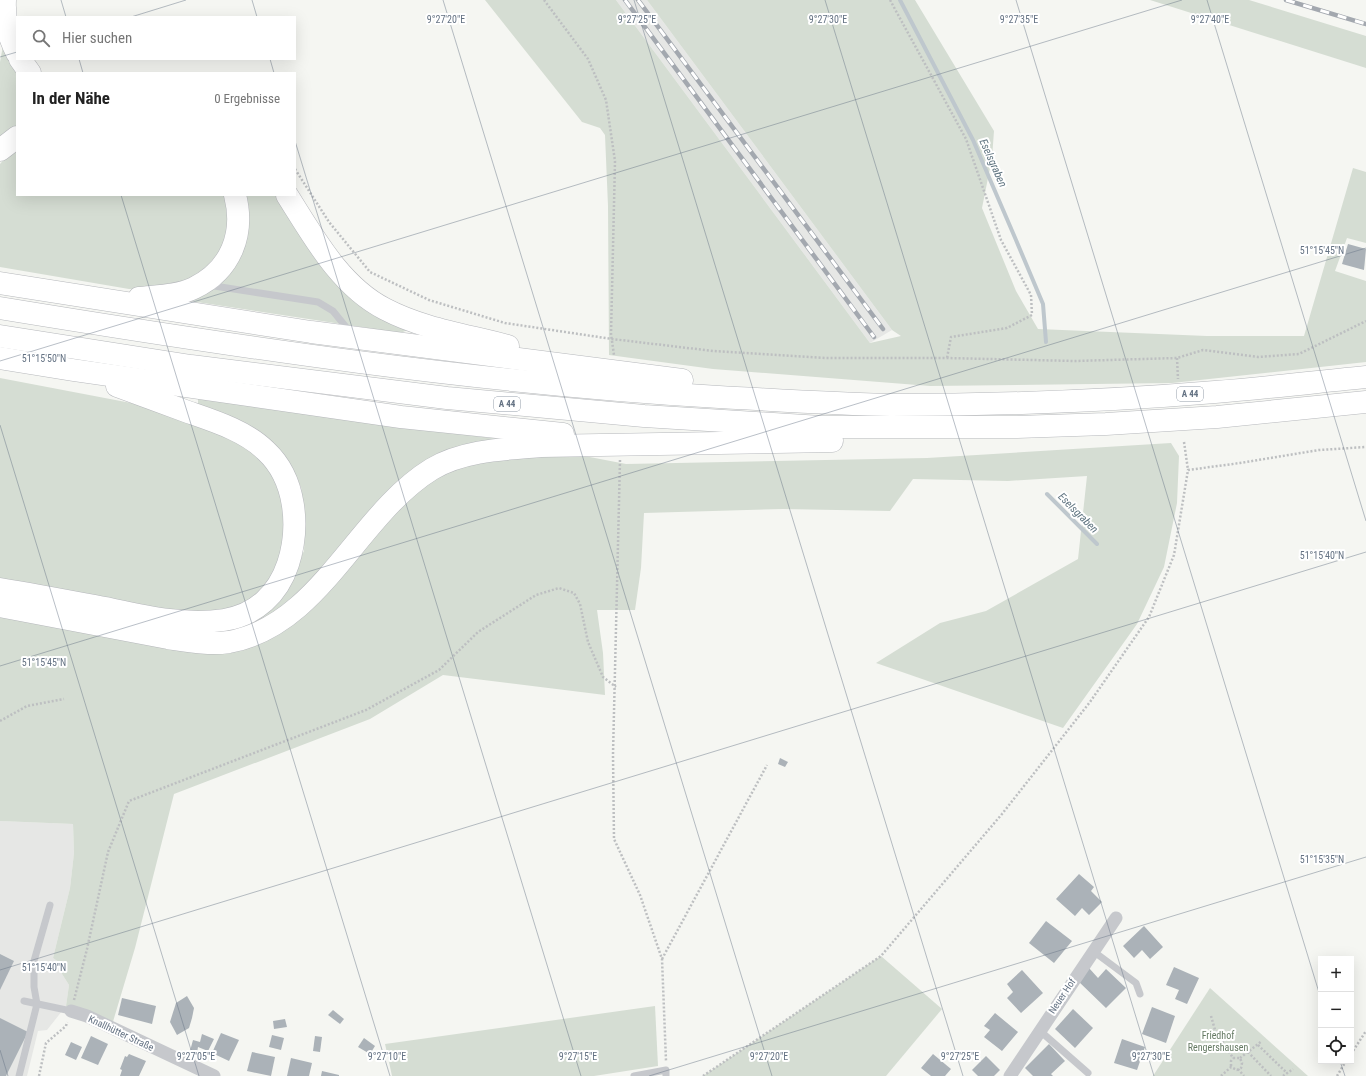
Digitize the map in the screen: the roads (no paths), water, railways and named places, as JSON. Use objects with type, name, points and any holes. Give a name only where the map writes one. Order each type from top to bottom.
[{"type":"highway","points":[[5,0],[4,18],[11,43],[16,51]]},
{"type":"highway","points":[[21,60],[29,72]]},
{"type":"highway","points":[[0,150],[16,138]]},
{"type":"highway","points":[[85,297],[140,298],[164,296],[194,288],[213,275],[228,258],[237,239],[238,217],[235,196]]},
{"type":"highway","points":[[288,196],[321,248],[367,298],[385,309],[412,321],[460,335],[555,357],[609,363],[742,386],[958,397],[1014,403]]},
{"type":"highway","points":[[0,283],[356,338],[609,363]]},
{"type":"highway","name":"A 44","points":[[0,308],[429,372],[556,385],[805,402],[889,405],[1014,403],[1215,392],[1366,377]]},
{"type":"highway","name":"A 44","points":[[0,336],[199,367],[447,398],[636,416],[821,427],[1017,427],[1106,424],[1217,418],[1366,402]]},
{"type":"highway","points":[[0,358],[73,370],[401,417],[537,432],[666,442]]},
{"type":"highway","points":[[0,589],[163,620],[198,622],[224,620],[249,613],[270,596],[283,579],[291,554],[295,529],[292,499],[284,476],[266,450],[232,428],[73,370]]},
{"type":"highway","points":[[0,606],[168,638],[195,642],[228,642],[253,635],[278,622],[299,606],[388,504],[409,485],[434,468],[459,458],[496,450],[541,446],[666,442],[902,440],[1017,427]]},
{"type":"street","name":"Neuer Hof","points":[[1010,1076],[1039,1030],[1116,918]]},
{"type":"street","name":"Knallhütter Straße","points":[[71,1011],[86,1016],[214,1076]]},
{"type":"lane","points":[[201,283],[318,302],[333,311],[356,338]]},
{"type":"lane","points":[[19,1076],[37,1004],[34,987],[34,961],[50,905]]},
{"type":"lane","points":[[1093,951],[1136,983],[1140,994]]},
{"type":"lane","points":[[24,1001],[71,1011]]},
{"type":"lane","points":[[1039,1030],[1088,1073]]},
{"type":"lane","points":[[634,1076],[666,1073]]},
{"type":"waterway","name":"Eselsgraben","points":[[900,0],[973,140],[1016,240],[1043,304],[1046,342]]},
{"type":"waterway","name":"Eselsgraben","points":[[1047,494],[1097,544]]},
{"type":"railway","points":[[625,0],[874,337]]},
{"type":"railway","points":[[638,0],[883,329]]},
{"type":"railway","points":[[1286,0],[1366,24]]},
{"type":"park label","name":"Friedhof Rengershausen","points":[[1218,1040]]}]
